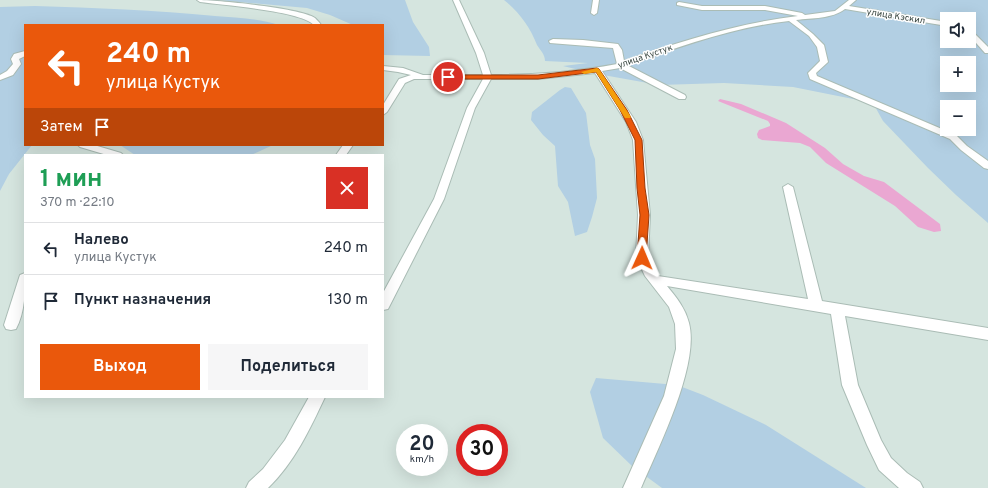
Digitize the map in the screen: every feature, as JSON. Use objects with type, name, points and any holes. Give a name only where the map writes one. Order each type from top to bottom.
[{"type":"street","points":[[200,0],[293,13],[312,19],[317,24]]},
{"type":"street","points":[[384,304],[440,200],[471,108],[488,77],[480,53],[456,0]]},
{"type":"street","points":[[594,13],[596,0]]},
{"type":"street","name":"улица Кустук","points":[[384,68],[406,70],[422,77],[538,77],[597,70],[621,65],[683,43],[737,28],[790,19],[826,15],[845,7],[853,0]]},
{"type":"street","points":[[679,4],[702,8],[765,8],[809,17]]},
{"type":"street","name":"улица Кэскил","points":[[845,7],[940,23]]},
{"type":"street","points":[[790,19],[811,35],[821,47],[824,62],[812,73],[813,77],[953,137],[964,148],[988,166]]},
{"type":"street","points":[[976,38],[988,51]]},
{"type":"street","points":[[553,41],[596,43],[615,46],[618,50],[621,65],[682,97]]},
{"type":"street","points":[[0,78],[10,73],[17,64],[15,59],[17,56],[24,53]]},
{"type":"street","points":[[597,70],[624,110],[638,140],[644,215],[642,258],[649,272],[675,305],[682,324],[683,349],[672,396],[632,488]]},
{"type":"street","points":[[384,110],[402,81],[413,77],[422,77]]},
{"type":"street","points":[[86,146],[114,154]]},
{"type":"street","points":[[788,187],[816,305]]},
{"type":"street","points":[[656,280],[988,334]]},
{"type":"street","points":[[11,325],[24,281]]},
{"type":"street","points":[[837,310],[850,385],[874,445],[885,464],[901,479],[914,488]]},
{"type":"street","points":[[254,488],[269,475],[291,446],[316,398]]},
{"type":"shaded area","points":[[0,0],[988,0],[988,488],[0,488]]},
{"type":"shaded area","points":[[218,0],[405,0],[413,22],[429,47],[430,56],[384,55],[384,24],[351,24],[330,15],[307,8]]},
{"type":"shaded area","points":[[504,0],[988,0],[988,223],[928,168],[883,121],[873,103],[793,87],[724,83],[659,85],[592,73],[563,66],[588,63],[545,61],[543,54],[531,32],[519,15]]},
{"type":"shaded area","points":[[35,6],[192,14],[255,20],[275,24],[24,24],[24,146],[31,146],[9,174],[0,191],[0,7]]},
{"type":"shaded area","points":[[565,87],[571,88],[586,113],[590,145],[595,159],[597,198],[587,232],[575,236],[568,202],[558,186],[555,146],[543,135],[531,120],[532,112]]},
{"type":"shaded area","points":[[720,99],[741,104],[786,123],[825,148],[843,164],[864,176],[884,182],[940,224],[941,231],[934,232],[918,227],[895,206],[826,163],[810,147],[800,143],[762,140],[758,138],[757,134],[759,130],[770,126],[768,121],[718,101]]},
{"type":"shaded area","points":[[122,146],[271,146],[253,154],[134,154]]},
{"type":"shaded area","points":[[596,378],[677,385],[703,395],[766,425],[866,488],[662,488],[632,466],[603,438],[590,392]]},
{"type":"slow traffic","points":[[584,72],[597,70],[617,98],[628,117]]},
{"type":"route","points":[[448,77],[538,77],[597,70],[617,98],[631,122],[638,140],[644,215],[642,258]]}]
